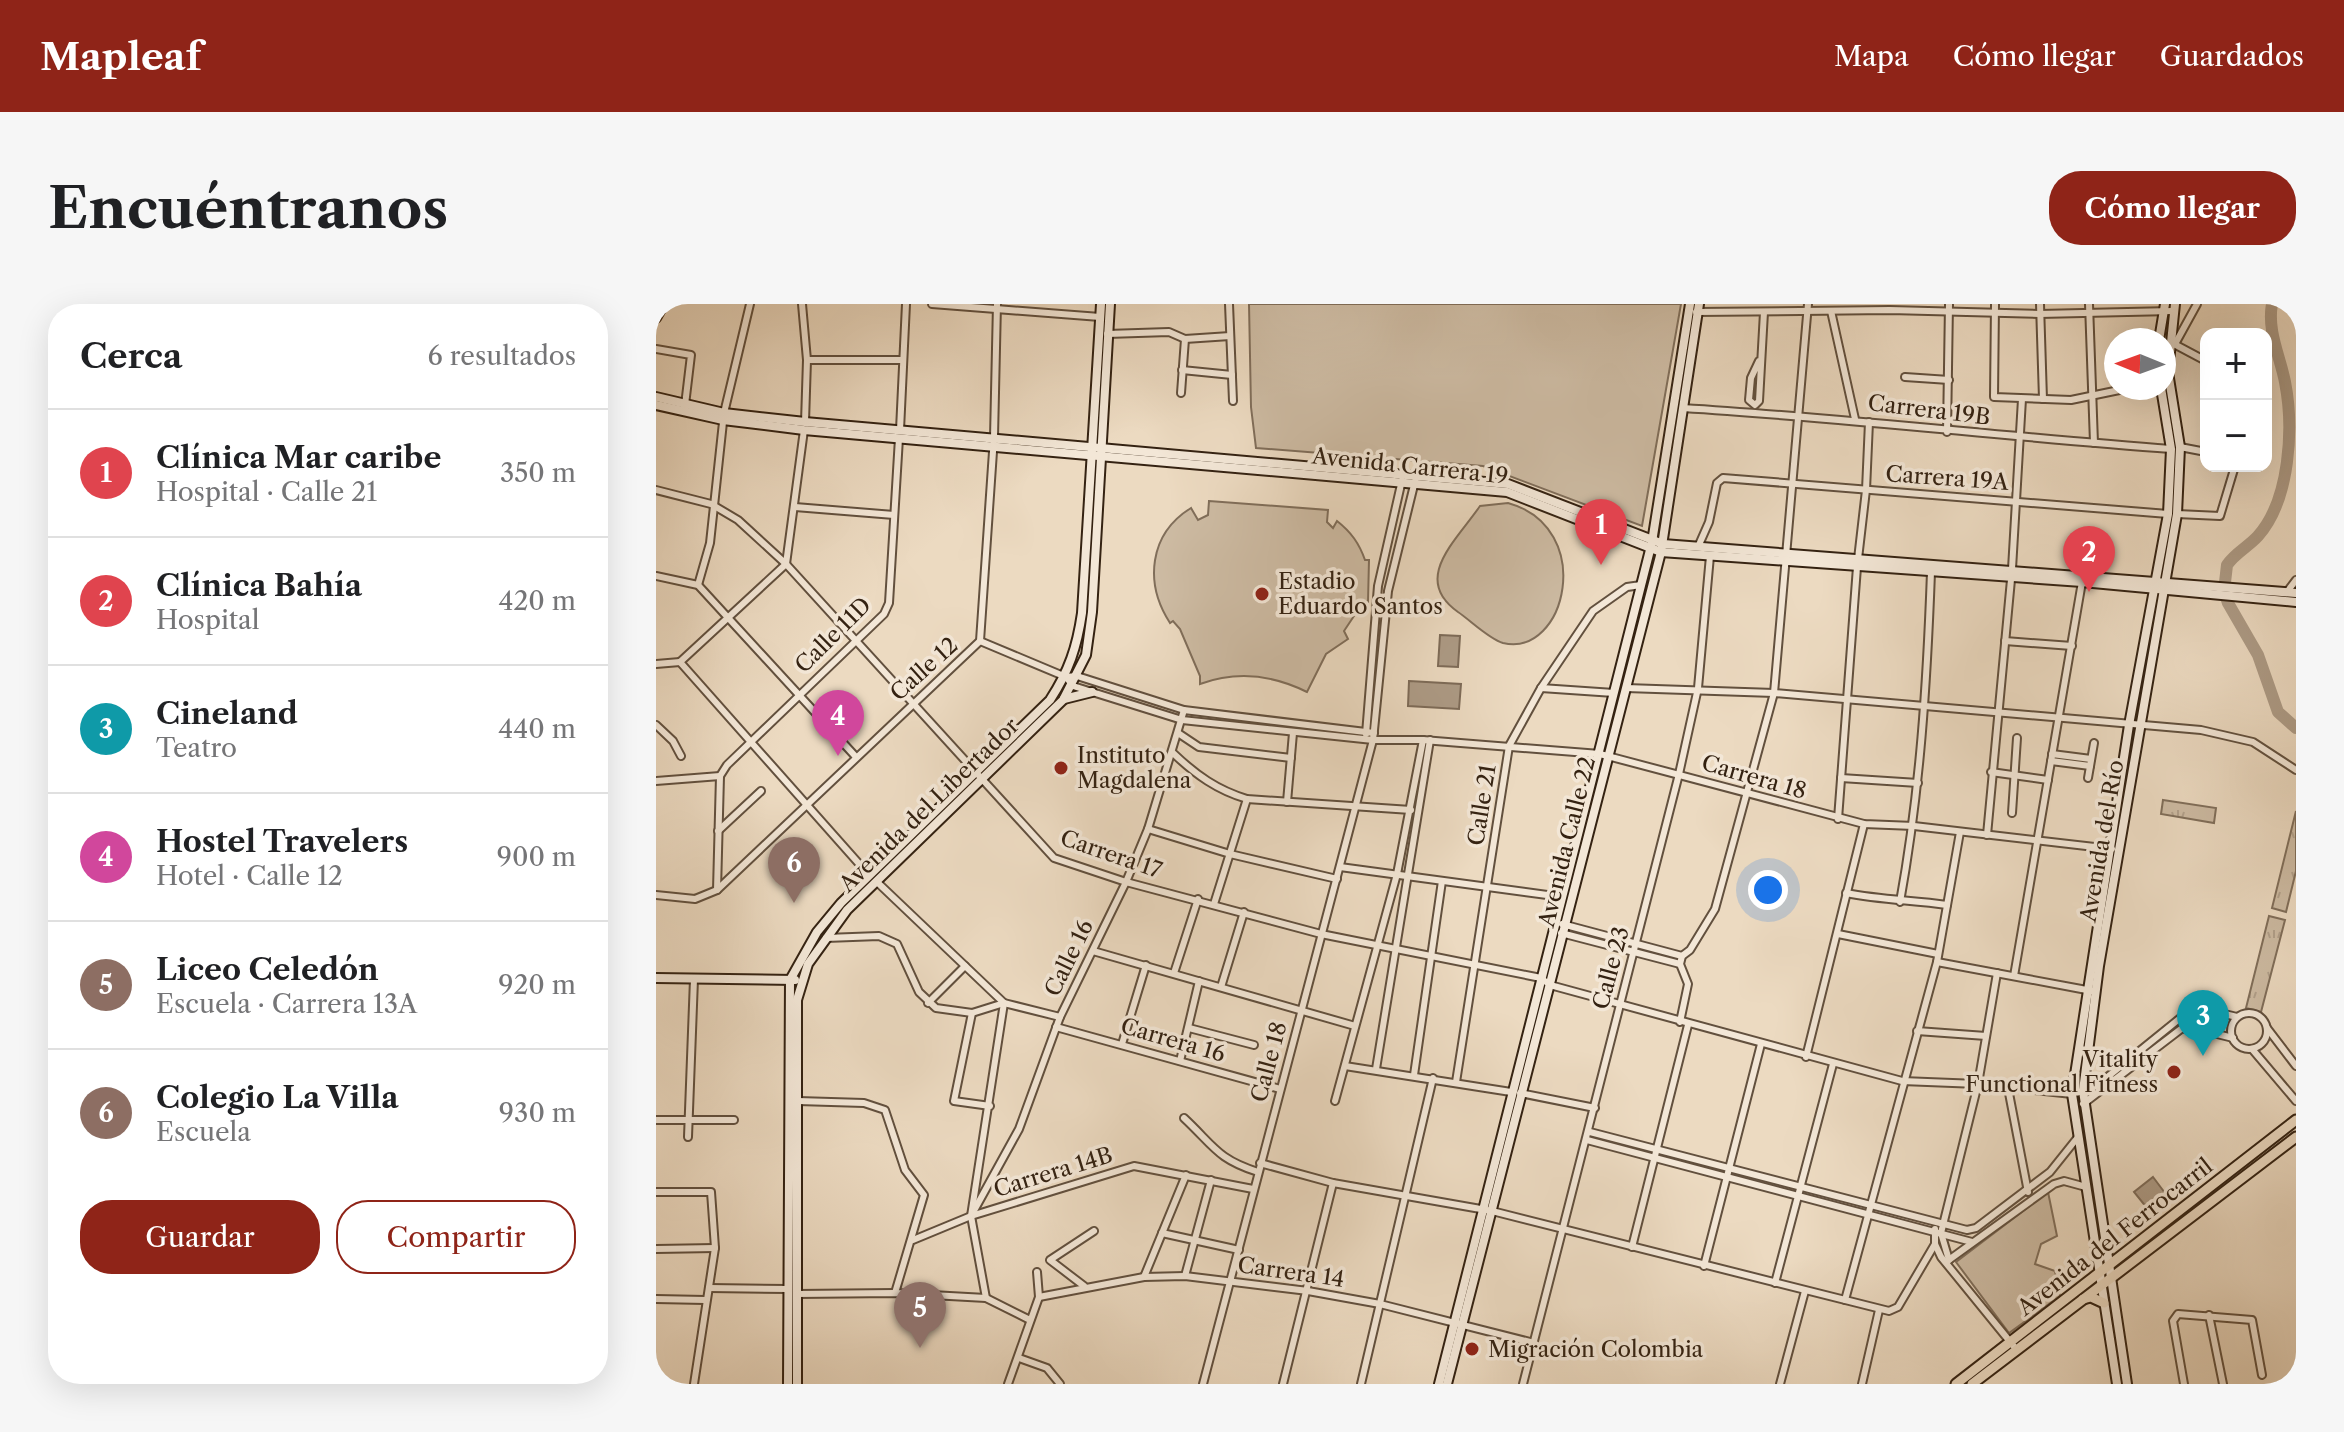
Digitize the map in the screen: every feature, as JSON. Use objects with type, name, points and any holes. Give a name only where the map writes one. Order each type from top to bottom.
[{"type":"main road","points":[[656,318],[664,304]]},
{"type":"main road","name":"Avenida del Libertador","points":[[797,1384],[797,1000],[801,980],[824,938],[1063,700],[1075,681],[1086,655],[1092,612],[1101,304]]},
{"type":"main road","name":"Avenida del Libertador","points":[[788,1384],[790,980],[817,932],[869,875],[1050,700],[1066,677],[1076,652],[1082,613],[1110,304]]},
{"type":"main road","name":"Avenida del Río","points":[[2173,328],[2174,307]]},
{"type":"main road","name":"Avenida Calle 22","points":[[1515,1093],[1550,985],[1562,897],[1626,688],[1662,548],[1694,308]]},
{"type":"main road","name":"Avenida Calle 22","points":[[1439,1384],[1487,1211],[1541,978],[1559,928],[1604,755],[1614,693],[1651,546],[1694,308]]},
{"type":"main road","points":[[2160,328],[2163,308]]},
{"type":"main road","name":"Avenida Carrera 19","points":[[656,397],[723,417]]},
{"type":"main road","name":"Avenida del Río","points":[[2164,400],[2176,448]]},
{"type":"main road","name":"Avenida del Río","points":[[2127,1384],[2086,1187],[2072,1094],[2114,849],[2129,725],[2172,514],[2176,448],[2171,400]]},
{"type":"main road","name":"Avenida Carrera 19","points":[[656,405],[723,417],[805,426],[1403,477],[1507,492],[1651,546],[1710,556],[1786,558],[2218,589],[2266,594],[2296,602]]},
{"type":"main road","name":"Avenida Carrera 19","points":[[1662,548],[1698,547],[1786,558]]},
{"type":"main road","name":"Avenida Carrera 19","points":[[1857,563],[1931,572],[2011,573],[2082,582],[2159,585]]},
{"type":"main road","name":"Avenida del Río","points":[[2114,849],[2140,725],[2159,585]]},
{"type":"main road","name":"Avenida Carrera 19","points":[[2266,594],[2292,592]]},
{"type":"main road","points":[[1063,700],[1092,692]]},
{"type":"main road","points":[[656,978],[801,980]]},
{"type":"main road","name":"Avenida del Río","points":[[2091,991],[2083,1104],[2105,1271]]},
{"type":"main road","name":"Avenida del Ferrocarril","points":[[1972,1384],[2013,1345],[2296,1120]]},
{"type":"main road","name":"Avenida del Ferrocarril","points":[[1956,1384],[2080,1299],[2101,1283],[2105,1271],[2296,1137]]},
{"type":"main road","points":[[2101,1283],[2117,1384]]},
{"type":"main road","points":[[2080,1299],[2091,1297],[2104,1303]]},
{"type":"main road","name":"Avenida Calle 22","points":[[1447,1384],[1458,1322]]},
{"type":"street","points":[[698,585],[710,543],[711,504],[723,417],[750,304]]},
{"type":"street","points":[[656,664],[680,662],[786,564],[805,426],[807,360],[802,304]]},
{"type":"street","name":"Calle 11D","points":[[720,776],[752,740],[884,614],[889,603],[906,304]]},
{"type":"street","points":[[932,304],[1100,317]]},
{"type":"street","points":[[1229,304],[1233,401]]},
{"type":"street","points":[[2040,304],[2043,399]]},
{"type":"street","points":[[2089,304],[2094,443]]},
{"type":"street","points":[[2176,336],[2197,304]]},
{"type":"street","points":[[1694,308],[1764,312],[1808,308],[1831,311],[1890,307],[1995,308],[2039,314],[2174,307]]},
{"type":"street","name":"Calle 12","points":[[717,890],[805,802],[980,641],[994,441],[997,308]]},
{"type":"street","points":[[1681,960],[1715,909],[1774,693],[1808,308]]},
{"type":"street","points":[[1947,432],[1950,308]]},
{"type":"street","points":[[1995,308],[1994,397],[2043,399],[2104,394]]},
{"type":"street","points":[[1831,311],[1855,419]]},
{"type":"street","points":[[1759,361],[1749,390],[1749,400],[1755,405],[1759,401],[1764,312]]},
{"type":"street","points":[[1107,334],[1169,332],[1185,339],[1230,336]]},
{"type":"street","points":[[1181,393],[1185,339]]},
{"type":"street","points":[[2176,344],[2200,358]]},
{"type":"street","points":[[656,349],[691,355],[685,405]]},
{"type":"street","points":[[807,360],[903,360]]},
{"type":"street","points":[[1182,370],[1232,375]]},
{"type":"street","points":[[1905,377],[1949,380]]},
{"type":"street","points":[[1987,835],[2011,573],[2022,399]]},
{"type":"street","name":"Carrera 19B","points":[[1683,408],[1855,419],[2021,439],[2200,451]]},
{"type":"street","points":[[1838,819],[1869,422]]},
{"type":"street","name":"Carrera 19A","points":[[1698,547],[1709,522],[1717,483],[1723,478],[2220,516],[2233,472]]},
{"type":"street","name":"Calle 18","points":[[1372,736],[1378,586],[1403,477]]},
{"type":"street","name":"Calle 18","points":[[1203,1384],[1372,736],[1388,591],[1416,479]]},
{"type":"street","points":[[656,490],[711,504]]},
{"type":"street","name":"Carrera 17","points":[[711,504],[738,520],[786,564],[1047,853],[1126,882],[1321,934],[1541,978]]},
{"type":"street","points":[[795,507],[894,515]]},
{"type":"street","name":"Calle 23","points":[[1523,1384],[1679,774],[1698,688],[1710,556]]},
{"type":"street","points":[[1900,902],[1914,826],[1926,708],[1931,572]]},
{"type":"street","points":[[656,576],[698,585],[726,620],[856,757]]},
{"type":"street","points":[[2292,592],[2296,580]]},
{"type":"street","points":[[2014,976],[2082,582]]},
{"type":"street","name":"Calle 21","points":[[1456,1082],[1509,746],[1541,688],[1593,611],[1627,587],[1641,585]]},
{"type":"street","points":[[980,641],[1075,681]]},
{"type":"street","points":[[2005,641],[2072,646]]},
{"type":"street","points":[[680,662],[869,875]]},
{"type":"street","name":"Carrera 18","points":[[1075,681],[1092,692],[1182,720],[1293,733],[1372,736],[1604,755],[1744,795],[1864,824],[1914,826],[2114,849]]},
{"type":"street","name":"Carrera 18","points":[[1075,681],[1184,710],[1372,736]]},
{"type":"street","points":[[1541,688],[1614,693]]},
{"type":"street","points":[[1626,688],[1698,688],[1774,693],[1846,702],[2140,725],[2253,742],[2296,770]]},
{"type":"street","name":"Calle 16","points":[[971,1216],[1019,1129],[1060,1017],[1126,882],[1148,829],[1184,710]]},
{"type":"street","points":[[656,725],[673,741],[681,756]]},
{"type":"street","points":[[1178,733],[1199,747],[1291,758]]},
{"type":"street","points":[[1287,802],[1293,733]]},
{"type":"street","points":[[2012,813],[2017,738]]},
{"type":"street","points":[[1335,1101],[1397,874],[1408,809],[1426,740]]},
{"type":"street","points":[[1376,1069],[1418,811],[1426,740]]},
{"type":"street","points":[[2088,778],[2094,743]]},
{"type":"street","points":[[1173,753],[1192,772],[1222,792],[1247,799],[1418,811]]},
{"type":"street","points":[[2052,758],[2091,762]]},
{"type":"street","points":[[1991,772],[2048,780]]},
{"type":"street","points":[[656,781],[720,776],[717,890],[695,899],[656,895]]},
{"type":"street","points":[[1841,778],[1918,783]]},
{"type":"street","points":[[718,831],[761,791]]},
{"type":"street","points":[[1214,904],[1247,799]]},
{"type":"street","points":[[1806,1057],[1864,824]]},
{"type":"street","points":[[1148,829],[1230,854],[1337,879]]},
{"type":"street","points":[[1845,1300],[1937,958],[1960,832]]},
{"type":"street","points":[[1340,867],[1562,897]]},
{"type":"street","points":[[1414,1075],[1442,881]]},
{"type":"street","points":[[877,882],[1004,1003],[1060,1017]]},
{"type":"street","points":[[1846,893],[1900,902],[1911,900],[1947,905]]},
{"type":"street","points":[[1174,973],[1198,899]]},
{"type":"street","points":[[1221,987],[1244,912]]},
{"type":"street","points":[[1559,928],[1636,945],[1681,960]]},
{"type":"street","points":[[1559,928],[1634,953],[1681,960]]},
{"type":"street","points":[[1838,934],[1997,973],[2091,991]]},
{"type":"street","points":[[824,938],[879,936],[897,944],[919,992],[936,1008],[972,1013],[1004,1003]]},
{"type":"street","points":[[1093,951],[1355,1026]]},
{"type":"street","points":[[1680,1022],[1688,984],[1681,960]]},
{"type":"street","points":[[1122,1044],[1146,965]]},
{"type":"street","points":[[928,1003],[965,966]]},
{"type":"street","points":[[1260,1163],[1333,1183],[1487,1211],[1564,1229],[1889,1311],[1898,1307],[1935,1244],[1978,1084],[1997,973]]},
{"type":"street","points":[[1541,978],[1550,985],[1688,1025],[1902,1081],[1978,1084],[2072,1094]]},
{"type":"street","points":[[688,1137],[694,979]]},
{"type":"street","points":[[1180,1061],[1199,981]]},
{"type":"street","points":[[986,1298],[971,1216],[1004,1003]]},
{"type":"street","points":[[2083,1091],[2100,1083],[2189,1011],[2204,1009],[2237,1017],[2256,1014],[2296,1066]]},
{"type":"street","points":[[972,1013],[954,1101],[990,1106]]},
{"type":"street","points":[[2233,1038],[2232,1027],[2237,1017]]},
{"type":"street","points":[[1632,1247],[1657,1159],[1688,1025]]},
{"type":"street","name":"Carrera 16","points":[[1056,1027],[1280,1089]]},
{"type":"street","points":[[1189,1028],[1254,1045]]},
{"type":"street","points":[[2083,1104],[2181,1029],[2193,1028],[2233,1038],[2241,1047],[2252,1049],[2296,1101]]},
{"type":"street","points":[[2252,1049],[2265,1039],[2267,1028]]},
{"type":"street","points":[[1917,1031],[1986,1036]]},
{"type":"street","points":[[1704,1266],[1761,1044]]},
{"type":"street","points":[[1775,1283],[1833,1064]]},
{"type":"street","points":[[1345,1066],[1433,1078],[1595,1108]]},
{"type":"street","points":[[1361,1384],[1433,1078]]},
{"type":"street","points":[[2008,1088],[2027,1189],[2032,1198]]},
{"type":"street","points":[[798,1101],[864,1103],[885,1110],[905,1170],[924,1195],[895,1293]]},
{"type":"street","points":[[1184,1118],[1215,1152],[1231,1163],[1258,1172]]},
{"type":"street","points":[[656,1120],[734,1120]]},
{"type":"street","points":[[1588,1136],[1659,1150],[1802,1187],[1869,1210]]},
{"type":"street","points":[[1588,1136],[1657,1159],[1939,1228],[1972,1242]]},
{"type":"street","points":[[1939,1228],[1976,1228],[2050,1172],[2078,1137]]},
{"type":"street","name":"Carrera 14B","points":[[913,1240],[971,1216],[1134,1166],[1253,1189]]},
{"type":"street","points":[[1144,1277],[1186,1175]]},
{"type":"street","points":[[1185,1276],[1211,1180]]},
{"type":"street","points":[[1948,1261],[2032,1198],[2064,1181],[2086,1187]]},
{"type":"street","points":[[1283,1384],[1333,1183]]},
{"type":"street","points":[[656,1192],[711,1192],[715,1248],[694,1384]]},
{"type":"street","points":[[1939,1228],[1948,1261]]},
{"type":"street","points":[[1084,1286],[1050,1260],[1094,1231]]},
{"type":"street","points":[[1162,1233],[1239,1250]]},
{"type":"street","points":[[1935,1244],[2013,1345]]},
{"type":"street","points":[[656,1249],[715,1248]]},
{"type":"street","points":[[1008,1384],[1039,1297],[1037,1272]]},
{"type":"street","name":"Carrera 14","points":[[1039,1297],[1144,1277],[1185,1276],[1308,1291],[1380,1304],[1534,1343]]},
{"type":"street","points":[[709,1288],[788,1289]]},
{"type":"street","points":[[1780,1384],[1805,1291]]},
{"type":"street","points":[[797,1294],[895,1293],[986,1298],[1030,1320]]},
{"type":"street","points":[[656,1299],[705,1300]]},
{"type":"street","points":[[1862,1384],[1879,1310]]},
{"type":"street","points":[[2209,1315],[2223,1384]]},
{"type":"street","points":[[2184,1384],[2174,1316],[2209,1315],[2252,1320],[2262,1375]]},
{"type":"street","points":[[1019,1358],[1047,1368],[1060,1384]]},
{"type":"street","points":[[1983,1375],[1990,1384]]},
{"type":"street","points":[[656,1381],[666,1384]]},
{"type":"green space","points":[[1249,304],[1681,304],[1642,526],[1483,466],[1256,448],[1251,407]]},
{"type":"green space","name":"Estadio Eduardo Santos","points":[[1209,501],[1328,510],[1327,522],[1333,528],[1337,521],[1342,525],[1354,538],[1365,560],[1369,560],[1368,602],[1364,601],[1344,631],[1348,639],[1326,654],[1307,692],[1281,682],[1241,676],[1200,684],[1200,676],[1180,629],[1173,621],[1170,623],[1162,608],[1154,576],[1159,545],[1166,531],[1191,508],[1198,520],[1208,515]]},
{"type":"green space","points":[[1508,503],[1536,517],[1554,538],[1562,562],[1562,588],[1556,612],[1543,631],[1525,642],[1503,643],[1492,638],[1444,599],[1438,586],[1438,573],[1450,546],[1480,506]]},
{"type":"green space","points":[[2163,800],[2216,808],[2214,823],[2161,814]]},
{"type":"green space","points":[[2296,811],[2296,871],[2286,912],[2272,908]]},
{"type":"green space","points":[[2269,916],[2285,920],[2261,1012],[2246,1008]]},
{"type":"green space","points":[[2048,1192],[2057,1236],[2041,1244],[2035,1264],[2055,1271],[2060,1296],[2009,1333],[1956,1262]]},
{"type":"shaded area","points":[[1440,635],[1460,636],[1458,667],[1438,666]]},
{"type":"shaded area","points":[[1409,681],[1461,684],[1459,709],[1408,706]]},
{"type":"shaded area","points":[[2153,1177],[2165,1193],[2147,1208],[2134,1192]]},
{"type":"waterway","points":[[2272,304],[2273,334],[2288,400],[2287,463],[2283,484],[2269,521],[2258,536],[2227,565],[2224,591],[2258,655],[2278,712],[2296,728]]},
{"type":"place","name":"Clínica Mar caribe","points":[[1601,565]]},
{"type":"place","name":"Clínica Bahía","points":[[2089,592]]},
{"type":"place","name":"Estadio Eduardo Santos","points":[[1262,594]]},
{"type":"place","name":"Hostel Travelers","points":[[838,756]]},
{"type":"place","name":"Instituto Magdalena","points":[[1061,768]]},
{"type":"place","name":"Colegio La Villa","points":[[794,903]]},
{"type":"place","name":"Cineland","points":[[2203,1056]]},
{"type":"place","name":"Vitality Functional Fitness","points":[[2174,1072]]},
{"type":"place","name":"Liceo Celedón","points":[[920,1348]]},
{"type":"place","name":"Migración Colombia","points":[[1472,1349]]}]
